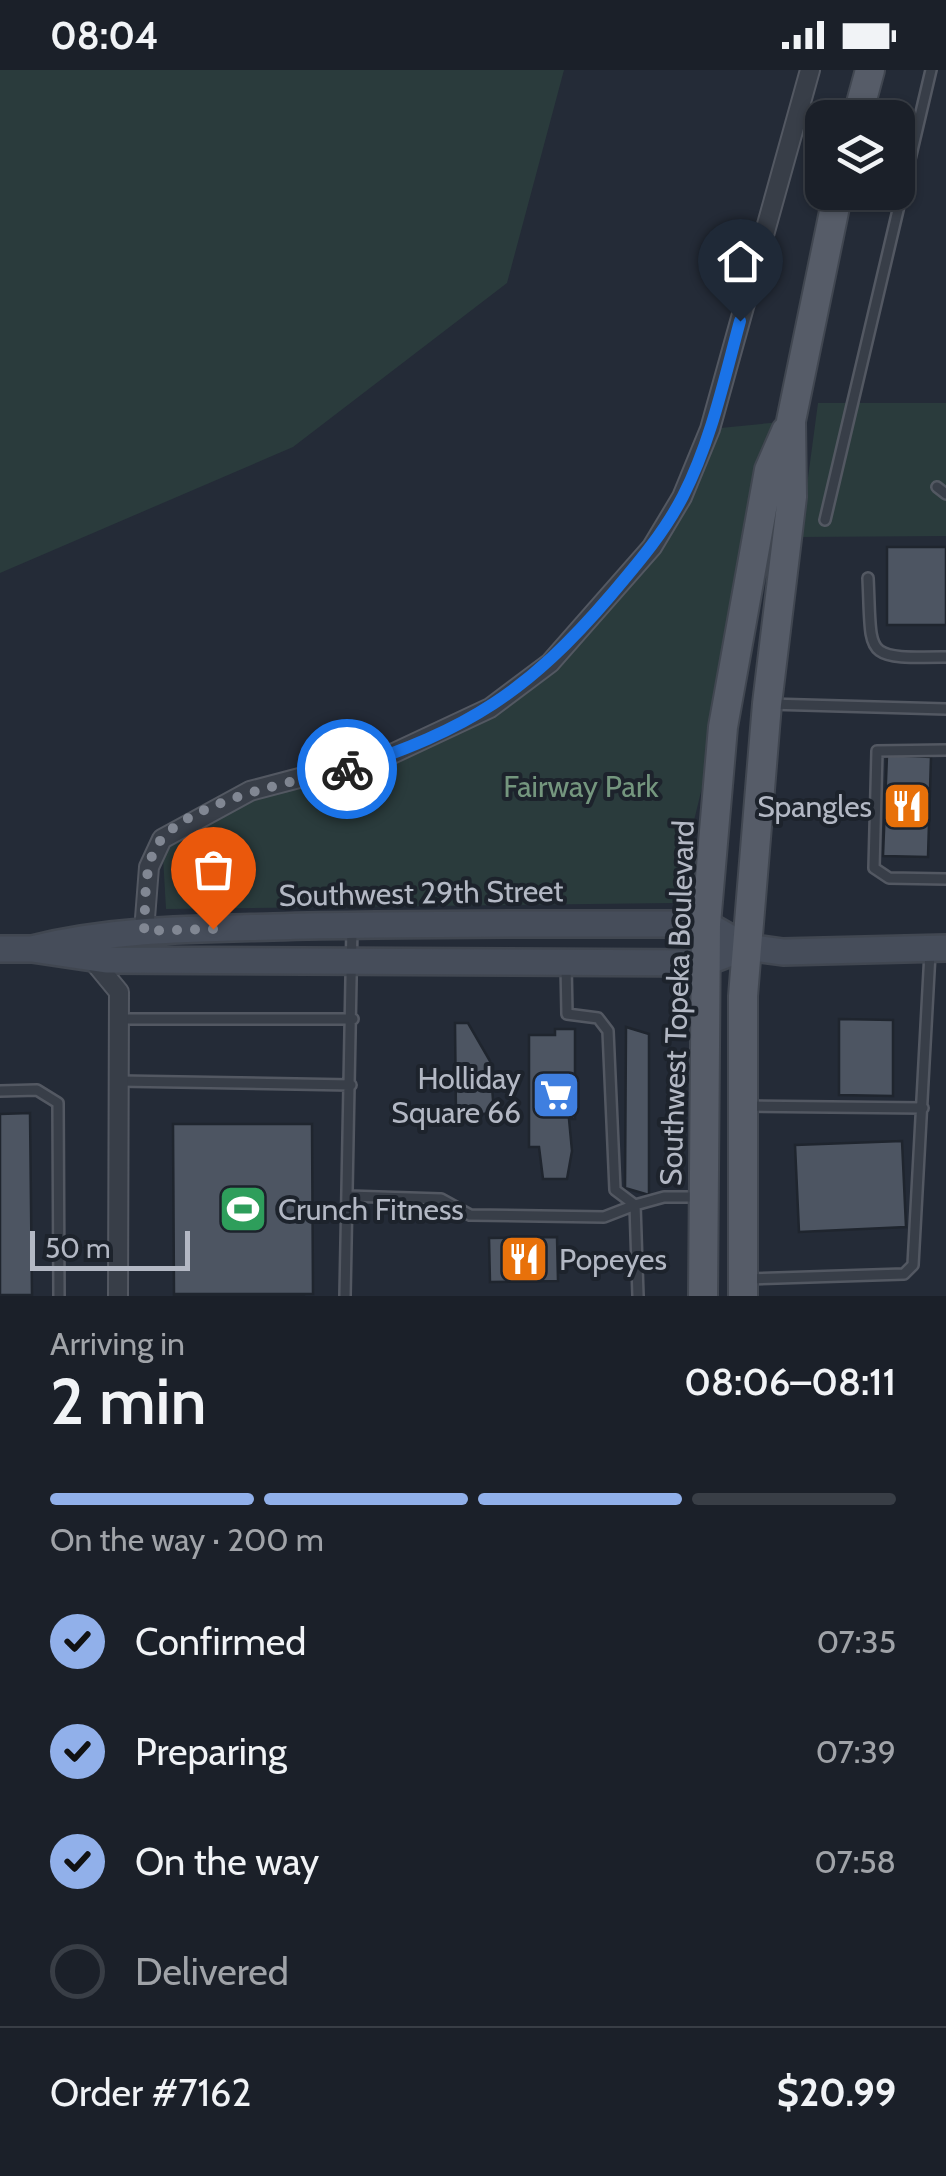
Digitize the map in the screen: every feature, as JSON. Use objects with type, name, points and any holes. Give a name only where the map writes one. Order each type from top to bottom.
[{"type":"main road","points":[[862,100],[870,70]]},
{"type":"main road","name":"Southwest Topeka Boulevard","points":[[703,1296],[704,962],[729,686],[769,470],[790,421],[834,210]]},
{"type":"main road","name":"Southwest Topeka Boulevard","points":[[743,1287],[746,946],[767,704],[792,497],[790,421]]},
{"type":"main road","name":"Southwest 29th Street","points":[[32,949],[92,934],[352,924],[706,924],[746,946],[783,952],[938,948]]},
{"type":"main road","name":"Southwest 29th Street","points":[[0,949],[32,949],[92,958],[704,962],[746,946]]},
{"type":"street","points":[[144,931],[149,867],[162,838],[250,790],[394,753],[490,708],[550,663],[652,547],[682,497],[710,429],[810,70]]},
{"type":"street","points":[[92,958],[118,992],[118,1296]]},
{"type":"lane","points":[[825,520],[931,70]]},
{"type":"lane","points":[[937,487],[946,494]]},
{"type":"lane","points":[[868,578],[871,643],[877,653],[887,658],[946,658]]},
{"type":"lane","points":[[767,704],[946,708]]},
{"type":"lane","points":[[946,750],[886,748],[877,752],[874,868],[889,878],[946,879]]},
{"type":"lane","points":[[345,1296],[352,924]]},
{"type":"lane","points":[[743,1287],[904,1274],[913,1266],[938,948]]},
{"type":"lane","points":[[566,962],[567,1014],[598,1018],[608,1031],[615,1190],[635,1205]]},
{"type":"lane","points":[[119,1019],[353,1019]]},
{"type":"lane","points":[[118,1081],[351,1084]]},
{"type":"lane","points":[[0,1090],[37,1090],[58,1103],[59,1296]]},
{"type":"lane","points":[[743,1106],[923,1108]]},
{"type":"lane","points":[[348,1196],[440,1199],[470,1215],[604,1217],[664,1196],[703,1197]]},
{"type":"lane","points":[[635,1205],[638,1296]]},
{"type":"green space","points":[[0,70],[564,70],[507,283],[293,447],[0,573]]},
{"type":"green space","points":[[818,403],[946,403],[946,536],[800,537]]},
{"type":"green space","name":"Fairway Park","points":[[791,421],[674,903],[166,909],[162,839],[250,791],[394,753],[531,679],[652,547],[710,429]]},
{"type":"building","points":[[887,547],[946,547],[946,625],[887,625]]},
{"type":"building","name":"Spangles","points":[[887,755],[931,757],[928,857],[883,856]]},
{"type":"building","points":[[839,1019],[893,1020],[893,1096],[839,1095]]},
{"type":"building","points":[[455,1023],[468,1023],[490,1061],[494,1113],[456,1116]]},
{"type":"building","points":[[626,1027],[649,1034],[649,1195],[625,1188]]},
{"type":"building","points":[[555,1029],[575,1029],[575,1119],[569,1119],[572,1151],[567,1179],[543,1179],[539,1147],[529,1147],[529,1035],[555,1035]]},
{"type":"building","points":[[30,1113],[32,1295],[0,1295],[0,1114]]},
{"type":"building","name":"Crunch Fitness","points":[[173,1124],[312,1124],[313,1294],[174,1294]]},
{"type":"building","points":[[902,1141],[906,1227],[799,1232],[795,1145]]},
{"type":"building","name":"Popeyes","points":[[557,1237],[558,1281],[490,1282],[489,1238]]},
{"type":"building","points":[[304,1294],[304,1296],[174,1296]]},
{"type":"way so far","points":[[213,929],[144,931],[149,867],[162,838],[250,790],[347,769]]},
{"type":"place","name":"Spangles","points":[[907,806]]},
{"type":"place","name":"Holliday Square 66","points":[[556,1095]]},
{"type":"place","name":"Crunch Fitness","points":[[243,1209]]},
{"type":"place","name":"Popeyes","points":[[524,1259]]},
{"type":"route","points":[[347,769],[418,743],[490,708],[531,679],[566,647],[652,547],[682,497],[710,429],[740,321]]}]
